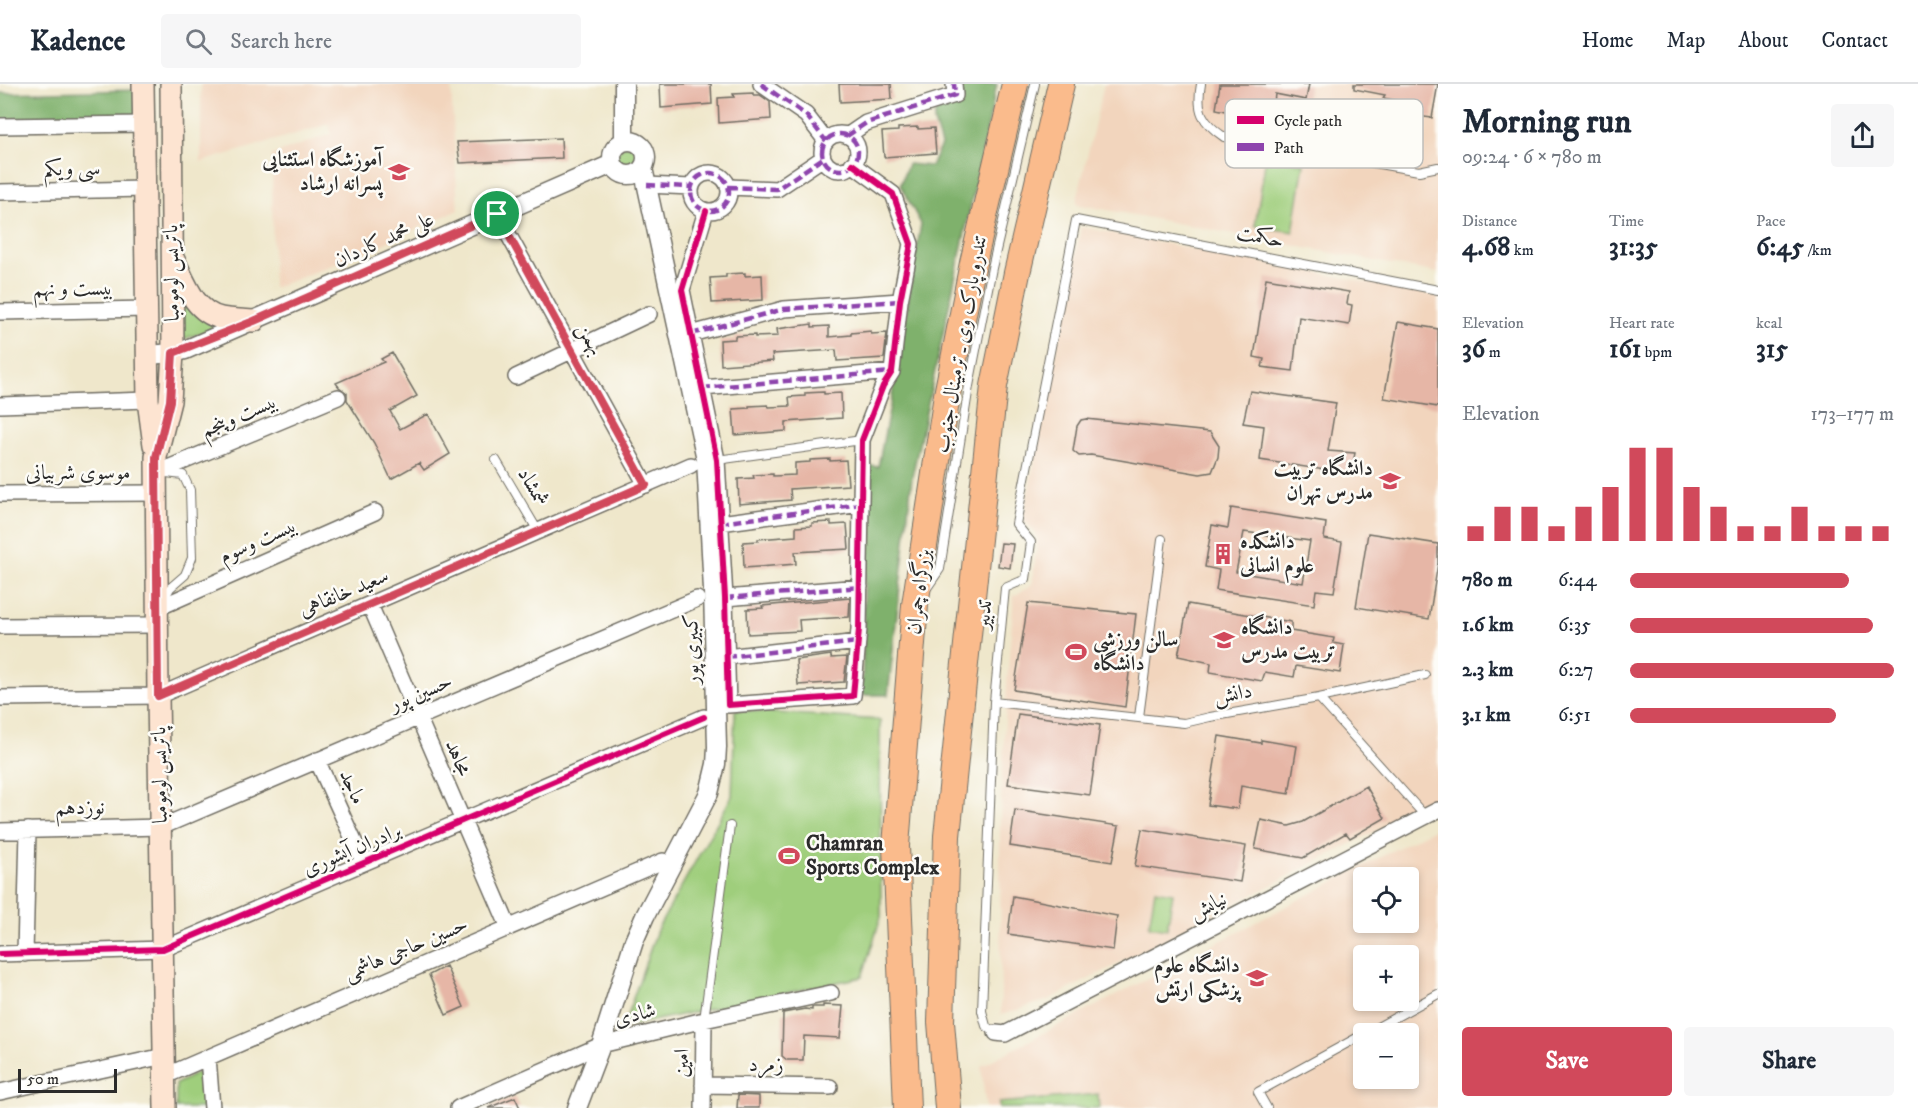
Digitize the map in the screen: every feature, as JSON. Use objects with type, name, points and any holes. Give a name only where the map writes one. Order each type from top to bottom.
[{"type":"highway","name":"بزرگراه چمران","points":[[907,1108],[896,846],[915,605],[946,395],[973,263],[1015,84]]},
{"type":"highway","points":[[948,1108],[941,1022],[947,836],[992,397],[1017,273],[1061,84]]},
{"type":"main road","name":"پاتریس لومومبا","points":[[143,84],[148,400],[156,475],[165,1108]]},
{"type":"main road","name":"پاتریس لومومبا","points":[[156,475],[170,401],[173,353],[171,84]]},
{"type":"main road","points":[[144,148],[155,167],[163,166],[168,160],[171,148]]},
{"type":"main road","points":[[172,257],[194,300],[205,311],[219,317],[254,321]]},
{"type":"street","points":[[624,84],[624,141]]},
{"type":"street","points":[[761,84],[806,115],[826,141]]},
{"type":"street","points":[[847,136],[866,123],[955,95],[954,84]]},
{"type":"street","points":[[0,126],[144,124]]},
{"type":"street","points":[[835,135],[847,136],[855,143],[856,160],[842,170],[836,170],[826,164],[823,158],[823,146],[835,135]]},
{"type":"street","points":[[645,176],[645,150],[636,142],[624,141],[615,147],[612,152],[612,164],[614,169],[624,175],[645,176],[691,188]]},
{"type":"street","points":[[729,187],[777,189],[823,158]]},
{"type":"street","name":"علی محمد کاردان","points":[[148,355],[173,353],[254,321],[612,164]]},
{"type":"street","points":[[706,211],[682,290],[717,460],[725,598],[728,705],[853,696],[860,587],[862,440],[883,386],[892,372],[900,301],[911,244],[893,194],[852,164]]},
{"type":"street","points":[[709,172],[721,176],[729,187],[724,205],[712,211],[700,209],[692,200],[691,188],[697,177],[709,172]]},
{"type":"street","name":"کبیری پور","points":[[578,1108],[639,930],[709,793],[716,764],[713,590],[706,459],[645,176]]},
{"type":"street","name":"سی ویکم","points":[[0,192],[145,189]]},
{"type":"street","name":"بهمن","points":[[497,214],[646,485]]},
{"type":"street","points":[[691,334],[784,309],[900,301]]},
{"type":"street","name":"بیست و نهم","points":[[0,312],[147,309]]},
{"type":"street","points":[[516,377],[649,314]]},
{"type":"street","points":[[702,388],[892,372]]},
{"type":"street","name":"بیست وپنجم","points":[[156,475],[338,397]]},
{"type":"street","points":[[0,405],[148,400]]},
{"type":"street","name":"سعید خانقاهی","points":[[0,698],[158,696],[691,465]]},
{"type":"street","name":"موسوی شربیانی","points":[[0,494],[156,475]]},
{"type":"street","points":[[720,524],[861,504]]},
{"type":"street","name":"بیست وسوم","points":[[0,626],[158,616],[375,512]]},
{"type":"street","points":[[725,598],[860,587]]},
{"type":"street","name":"حسین پور","points":[[161,826],[697,598]]},
{"type":"street","name":"مجاهد","points":[[370,604],[508,928]]},
{"type":"street","points":[[726,657],[858,642]]},
{"type":"street","name":"برادران آبشوری","points":[[0,954],[163,949],[704,717]]},
{"type":"street","name":"ماجد","points":[[317,760],[364,863]]},
{"type":"street","name":"نیایش","points":[[996,1033],[1005,1034],[1432,814]]},
{"type":"street","name":"نوزدهم","points":[[0,831],[161,826]]},
{"type":"street","points":[[26,954],[28,830]]},
{"type":"street","name":"حسین حاجی هاشمی","points":[[0,1092],[208,1057],[663,861]]},
{"type":"street","name":"شادی","points":[[458,1108],[601,1045],[831,993]]},
{"type":"street","name":"امین","points":[[703,1108],[704,1020]]},
{"type":"street","points":[[208,1057],[212,1108]]},
{"type":"street","name":"زمرد","points":[[703,1085],[830,1087]]},
{"type":"lane","name":"تندرو پارک وی ـ ترمینال جنوب","points":[[915,605],[940,569],[969,386],[992,268],[1035,84]]},
{"type":"lane","points":[[1201,84],[1200,112],[1209,127],[1225,137]]},
{"type":"lane","points":[[1402,168],[1419,171],[1438,167]]},
{"type":"lane","name":"حکمت","points":[[1076,220],[1438,290]]},
{"type":"lane","name":"تدبیر","points":[[996,1033],[986,1026],[982,1011],[994,702],[1005,588],[1026,579],[1031,542],[1016,524],[1076,220]]},
{"type":"lane","points":[[717,460],[862,440]]},
{"type":"lane","name":"شمشاد","points":[[496,460],[538,531]]},
{"type":"lane","points":[[156,475],[183,475],[190,490],[192,540],[192,558],[186,575],[170,588],[158,616]]},
{"type":"lane","points":[[1139,717],[1162,539]]},
{"type":"lane","name":"دانش","points":[[994,702],[1184,723],[1319,698],[1425,675]]},
{"type":"lane","points":[[1319,698],[1432,814]]},
{"type":"lane","points":[[704,1020],[730,826]]},
{"type":"lane","points":[[1384,1023],[1438,993]]},
{"type":"lane","points":[[1267,1108],[1258,1092],[1353,1040]]},
{"type":"shaded area","points":[[201,84],[451,84],[458,210],[365,252],[273,288],[272,155],[331,134],[329,124],[201,162]]},
{"type":"shaded area","points":[[1104,84],[1438,84],[1438,273],[1076,204]]},
{"type":"shaded area","name":"دانشگاه تربیت مدرس","points":[[1081,227],[1438,296],[1438,799],[1048,1000],[1001,1015],[1000,820],[1014,596],[1032,585],[1038,536],[1023,519]]},
{"type":"shaded area","name":"دانشگاه علوم پزشکی ارتش","points":[[1438,827],[1438,1108],[986,1108],[981,1066],[1353,871],[1353,933],[1419,933],[1419,867],[1362,867]]},
{"type":"green space","points":[[959,84],[997,84],[912,477],[888,695],[862,695],[867,465],[878,467],[921,224],[900,185],[908,164],[931,166],[941,145],[934,122],[935,113],[957,101]]},
{"type":"green space","points":[[139,90],[140,117],[0,120],[0,93]]},
{"type":"green space","points":[[629,145],[637,149],[641,157],[637,165],[629,169],[621,165],[617,157],[621,149]]},
{"type":"green space","points":[[1264,168],[1303,168],[1293,232],[1255,226]]},
{"type":"green space","points":[[179,297],[216,328],[178,341]]},
{"type":"green space","name":"Chamran Sports Complex","points":[[735,710],[880,720],[881,917],[862,977],[623,1027],[657,930],[732,796]]},
{"type":"green space","points":[[1155,890],[1173,893],[1167,929],[1149,926]]},
{"type":"green space","points":[[203,1070],[205,1108],[176,1108],[176,1084]]},
{"type":"green space","points":[[1098,1094],[1099,1108],[999,1108],[999,1103]]},
{"type":"building","points":[[660,84],[711,84],[712,104],[661,108]]},
{"type":"building","points":[[839,84],[891,84],[892,99],[840,102]]},
{"type":"building","points":[[1220,84],[1309,84],[1306,99],[1275,94],[1274,99],[1225,99],[1225,111],[1216,109]]},
{"type":"building","points":[[1354,84],[1438,84],[1432,118],[1423,117],[1423,99],[1388,99],[1383,98],[1385,95],[1354,89]]},
{"type":"building","points":[[753,93],[770,102],[771,119],[719,123],[718,98],[734,97],[733,94]]},
{"type":"building","points":[[918,127],[918,129],[934,128],[936,153],[884,157],[882,132]]},
{"type":"building","points":[[561,138],[562,158],[460,163],[457,142]]},
{"type":"building","points":[[745,273],[745,276],[762,275],[763,300],[712,303],[710,278]]},
{"type":"building","points":[[1266,278],[1349,292],[1347,304],[1352,305],[1349,325],[1299,317],[1293,371],[1262,367],[1264,359],[1254,357]]},
{"type":"building","points":[[1398,322],[1438,329],[1438,407],[1384,398]]},
{"type":"building","points":[[812,324],[812,327],[829,326],[829,337],[871,331],[871,334],[887,333],[884,358],[837,361],[836,350],[772,354],[773,361],[721,365],[720,340],[735,339],[735,336],[778,336],[777,329]]},
{"type":"building","points":[[392,353],[417,396],[390,411],[400,429],[428,414],[450,454],[424,470],[419,463],[391,479],[374,443],[347,400],[347,393],[336,383],[384,362],[381,359]]},
{"type":"building","points":[[1250,391],[1336,403],[1328,451],[1355,453],[1351,474],[1260,460],[1264,426],[1243,423]]},
{"type":"building","points":[[824,392],[824,394],[841,393],[842,418],[786,422],[786,431],[735,435],[733,409],[768,405],[769,407],[790,406],[789,397]]},
{"type":"building","points":[[1081,420],[1210,432],[1219,446],[1218,457],[1212,472],[1200,474],[1091,455],[1079,456],[1073,451],[1077,426]]},
{"type":"building","points":[[830,459],[830,461],[846,460],[848,485],[790,489],[791,500],[739,504],[738,479],[754,478],[753,475],[795,475],[795,463]]},
{"type":"building","name":"دانشکده علوم انسانی","points":[[1231,508],[1326,523],[1324,539],[1342,542],[1334,592],[1316,590],[1314,605],[1216,590],[1219,570],[1205,567],[1212,525],[1228,528]],"holes":[[[1244,532],[1310,541],[1303,583],[1236,572]]]},
{"type":"building","points":[[831,522],[831,525],[847,524],[849,549],[795,552],[796,564],[744,568],[743,542],[796,536],[796,527]]},
{"type":"building","points":[[1368,533],[1438,544],[1438,563],[1429,619],[1356,607]]},
{"type":"building","points":[[1001,543],[1013,544],[1010,568],[998,566]]},
{"type":"building","points":[[850,598],[849,617],[799,620],[800,631],[748,634],[747,609]]},
{"type":"building","name":"سالن ورزشی دانشگاه","points":[[1028,603],[1136,614],[1125,707],[1014,690]]},
{"type":"building","points":[[1188,604],[1291,622],[1291,631],[1334,638],[1333,643],[1344,645],[1340,673],[1296,666],[1294,677],[1265,672],[1262,681],[1210,672],[1211,663],[1178,656]]},
{"type":"building","points":[[831,655],[831,658],[847,657],[844,682],[798,685],[796,660]]},
{"type":"building","points":[[1018,714],[1100,725],[1090,795],[1008,784]]},
{"type":"building","points":[[1219,736],[1297,746],[1289,794],[1241,786],[1238,809],[1208,805]]},
{"type":"building","points":[[1366,786],[1385,818],[1350,838],[1346,833],[1303,858],[1255,849],[1261,820],[1289,826],[1303,822]]},
{"type":"building","points":[[1015,810],[1119,826],[1112,862],[1010,846]]},
{"type":"building","points":[[1142,829],[1246,846],[1240,882],[1135,866]]},
{"type":"building","points":[[1013,896],[1117,916],[1113,950],[1008,934]]},
{"type":"building","points":[[446,966],[464,1007],[446,1015],[429,975]]},
{"type":"building","points":[[823,1005],[843,1006],[840,1038],[804,1036],[803,1060],[787,1060],[782,1056],[783,1013],[812,1010],[812,1007],[823,1007]]},
{"type":"building","points":[[738,1095],[759,1096],[759,1108],[737,1108]]},
{"type":"building","points":[[515,1097],[520,1108],[488,1108]]},
{"type":"marked path","points":[[761,84],[806,115],[826,141]]},
{"type":"marked path","points":[[847,136],[866,123],[955,95],[954,84]]},
{"type":"marked path","points":[[840,134],[852,140],[858,152],[852,164],[840,170],[828,164],[822,152],[828,140],[840,134]]},
{"type":"marked path","points":[[728,187],[777,189],[823,158]]},
{"type":"marked path","points":[[710,173],[724,178],[729,192],[724,206],[710,211],[696,206],[691,192],[696,178],[710,173]]},
{"type":"marked path","points":[[647,185],[691,187]]},
{"type":"marked path","points":[[691,334],[784,309],[900,301]]},
{"type":"marked path","points":[[702,388],[892,372]]},
{"type":"marked path","points":[[720,523],[861,504]]},
{"type":"marked path","points":[[725,598],[860,587]]},
{"type":"marked path","points":[[726,657],[858,642]]},
{"type":"cycle path","points":[[706,211],[682,290],[717,460],[725,598],[728,705],[853,696],[859,629],[862,440],[883,386],[892,372],[900,301],[911,244],[893,194],[852,164]]},
{"type":"cycle path","points":[[0,954],[163,949],[704,717]]},
{"type":"place","name":"آموزشگاه استثنایی پسرانه ارشاد","points":[[399,172]]},
{"type":"place","name":"دانشگاه تربیت مدرس تهران","points":[[1390,481]]},
{"type":"place","name":"دانشکده علوم انسانی","points":[[1223,554]]},
{"type":"place","name":"دانشگاه تربیت مدرس","points":[[1224,640]]},
{"type":"place","name":"سالن ورزشی دانشگاه","points":[[1076,652]]},
{"type":"place","name":"Chamran Sports Complex","points":[[789,856]]},
{"type":"place","name":"دانشگاه علوم پزشکی ارتش","points":[[1257,978]]},
{"type":"route","points":[[497,214],[646,485],[158,696],[156,457],[170,401],[173,353],[254,321],[497,214]]}]
